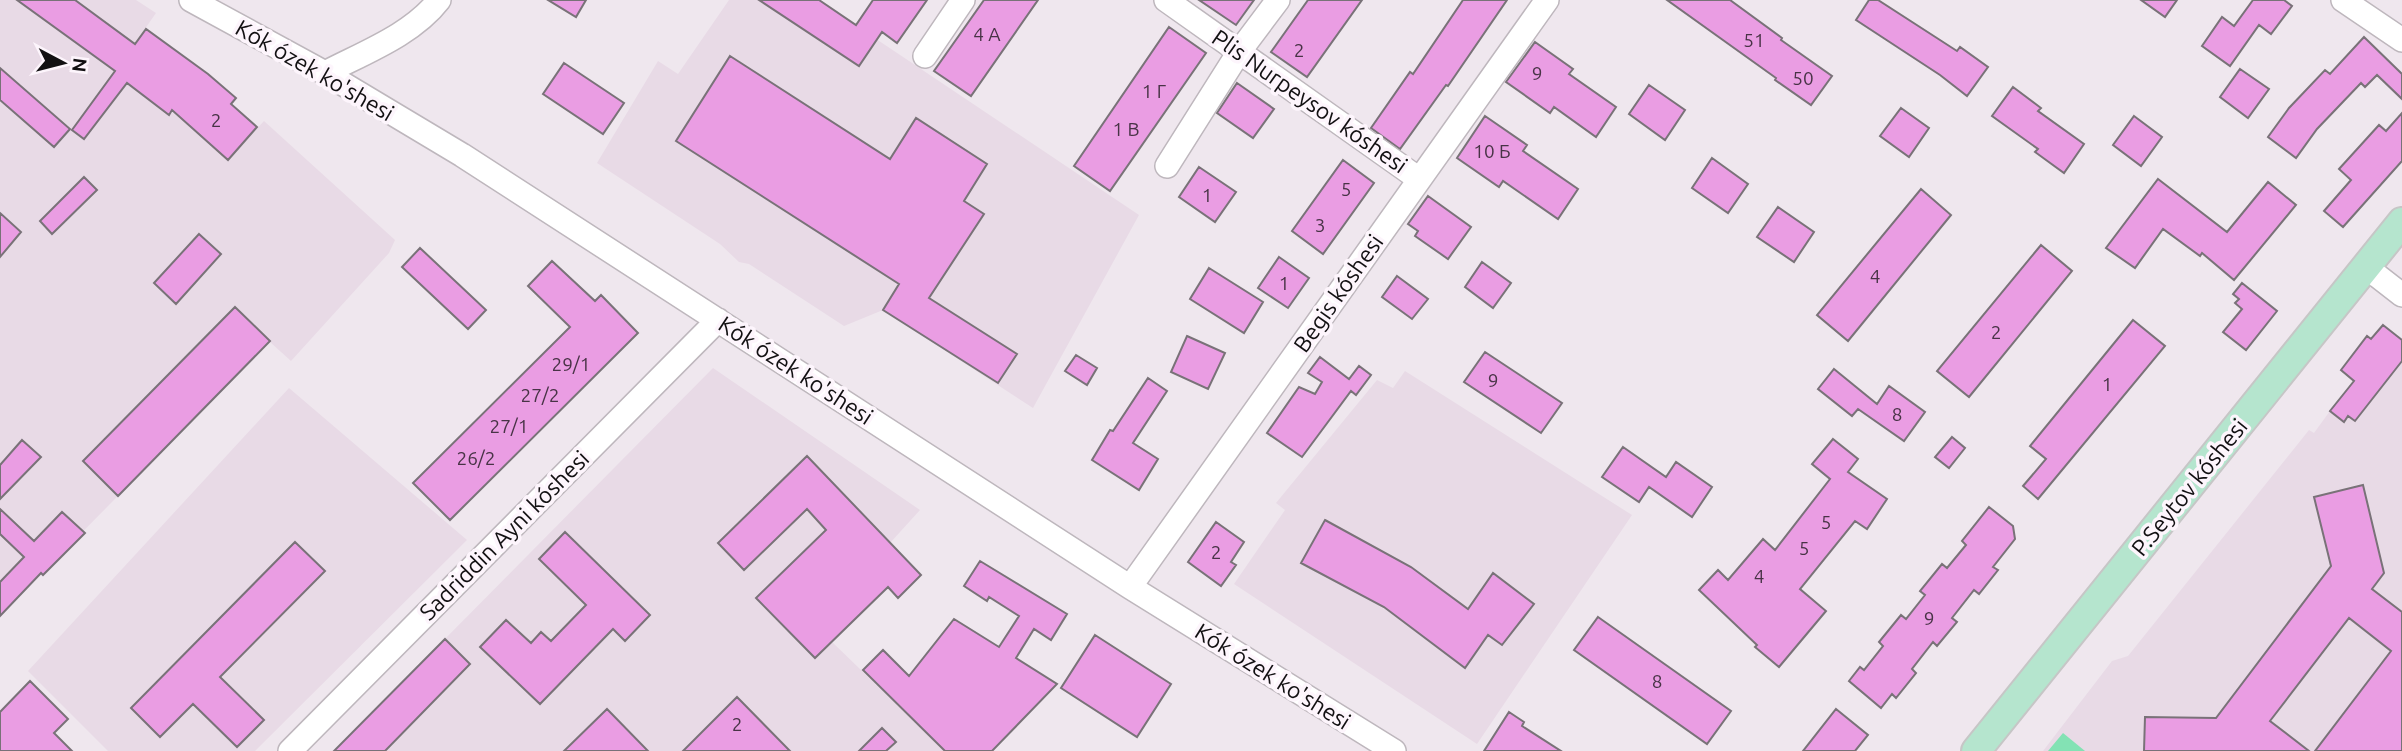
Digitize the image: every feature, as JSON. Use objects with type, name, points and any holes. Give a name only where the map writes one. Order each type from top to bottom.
[{"type":"main road","name":"P.Seytov kóshesi","points":[[1976,751],[2402,222]]},
{"type":"street","name":"Kók ózek ko'shesi","points":[[191,0],[325,73],[462,155],[1130,587],[1394,751]]},
{"type":"street","points":[[325,73],[404,31],[439,0]]},
{"type":"street","points":[[925,56],[963,0]]},
{"type":"street","name":"Plis Nurpeysov kóshesi","points":[[1166,0],[1419,178]]},
{"type":"street","points":[[1167,166],[1239,52],[1278,0]]},
{"type":"street","name":"Begis kóshesi","points":[[1130,587],[1548,0]]},
{"type":"street","points":[[2343,0],[2402,40]]},
{"type":"street","points":[[2366,267],[2402,295]]},
{"type":"street","name":"Sadriddin Ayni kóshesi","points":[[290,751],[718,320]]},
{"type":"shaded area","points":[[0,0],[136,0],[156,13],[114,73],[169,114],[174,112],[228,160],[264,121],[395,240],[389,253],[291,361],[270,342],[30,585],[13,568],[0,581],[0,248],[5,251],[21,232],[0,213]]},
{"type":"shaded area","points":[[729,0],[818,0],[1139,215],[1033,408],[883,310],[844,326],[749,264],[739,262],[720,244],[597,163],[658,61],[678,74]]},
{"type":"shaded area","points":[[2402,361],[2402,751],[2043,751],[2112,661],[2128,656],[2309,430],[2314,433],[2330,411],[2343,422],[2348,416],[2355,421]]},
{"type":"shaded area","points":[[713,368],[920,510],[890,543],[921,575],[898,598],[887,587],[832,642],[945,751],[334,751]]},
{"type":"shaded area","points":[[1405,371],[1632,515],[1477,744],[1234,584],[1285,510],[1276,503],[1377,380],[1393,388]]},
{"type":"shaded area","points":[[289,388],[467,540],[255,751],[108,751],[28,671]]},
{"type":"green space","points":[[2063,733],[2085,751],[2048,751]]},
{"type":"building","points":[[17,0],[75,0],[135,44],[146,29],[236,98],[231,104],[257,127],[228,160],[172,110],[169,115],[127,83],[84,139],[72,130],[115,71]]},
{"type":"building","points":[[548,0],[586,0],[576,17]]},
{"type":"building","points":[[759,0],[819,0],[856,25],[873,0],[927,0],[897,43],[882,32],[859,66]]},
{"type":"building","points":[[984,0],[1038,0],[971,96],[934,71]]},
{"type":"building","points":[[1199,0],[1254,0],[1236,25]]},
{"type":"building","points":[[1308,0],[1362,0],[1307,77],[1271,52]]},
{"type":"building","points":[[1463,0],[1507,0],[1448,86],[1446,85],[1400,149],[1371,128],[1410,72],[1413,74]]},
{"type":"building","points":[[1667,0],[1730,0],[1832,76],[1811,105]]},
{"type":"building","points":[[1869,0],[1878,0],[1957,51],[1960,47],[1988,67],[1967,96],[1856,20]]},
{"type":"building","points":[[2141,0],[2177,0],[2165,17]]},
{"type":"building","points":[[2253,0],[2284,0],[2292,6],[2271,34],[2259,25],[2230,66],[2202,46],[2222,17],[2234,26]]},
{"type":"building","points":[[1169,27],[1206,53],[1110,191],[1074,166]]},
{"type":"building","points":[[2364,37],[2402,74],[2402,99],[2377,75],[2365,87],[2361,83],[2317,129],[2296,158],[2268,137],[2289,108],[2325,70],[2330,74]]},
{"type":"building","points":[[1535,42],[1573,69],[1569,74],[1616,107],[1596,137],[1554,107],[1550,113],[1506,82]]},
{"type":"building","points":[[730,56],[890,159],[916,118],[987,164],[964,201],[984,214],[929,298],[1017,354],[998,383],[883,310],[899,284],[676,141]]},
{"type":"building","points":[[564,63],[624,103],[603,134],[543,94]]},
{"type":"building","points":[[0,68],[70,129],[54,147],[0,100]]},
{"type":"building","points":[[2240,69],[2269,89],[2248,118],[2220,97]]},
{"type":"building","points":[[1237,83],[1274,109],[1253,138],[1217,113]]},
{"type":"building","points":[[1649,85],[1685,110],[1665,140],[1629,114]]},
{"type":"building","points":[[2013,87],[2041,108],[2038,111],[2084,144],[2064,173],[2035,152],[2038,149],[1992,116]]},
{"type":"building","points":[[1901,108],[1929,128],[1909,157],[1880,136]]},
{"type":"building","points":[[2402,113],[2402,161],[2343,227],[2324,211],[2351,180],[2339,169],[2379,125],[2386,131]]},
{"type":"building","points":[[1485,116],[1527,145],[1523,151],[1578,189],[1558,219],[1503,181],[1499,187],[1457,158]]},
{"type":"building","points":[[2134,116],[2162,137],[2141,166],[2113,145]]},
{"type":"building","points":[[1712,158],[1748,184],[1728,213],[1692,188]]},
{"type":"building","points":[[1343,160],[1374,183],[1323,254],[1292,231]]},
{"type":"building","points":[[1199,167],[1236,192],[1215,222],[1179,197]]},
{"type":"building","points":[[84,177],[97,190],[52,234],[40,221]]},
{"type":"building","points":[[2158,179],[2227,232],[2268,182],[2296,205],[2234,280],[2202,253],[2200,256],[2163,229],[2135,268],[2106,248]]},
{"type":"building","points":[[1921,189],[1951,215],[1848,341],[1817,315]]},
{"type":"building","points":[[1428,196],[1471,227],[1448,259],[1415,236],[1418,231],[1408,224]]},
{"type":"building","points":[[1778,207],[1814,232],[1794,262],[1757,237]]},
{"type":"building","points":[[0,213],[21,232],[0,257]]},
{"type":"building","points":[[199,234],[221,254],[176,304],[154,283]]},
{"type":"building","points":[[2041,245],[2072,271],[1969,397],[1937,371]]},
{"type":"building","points":[[420,248],[486,310],[468,329],[402,267]]},
{"type":"building","points":[[1279,257],[1309,278],[1288,308],[1258,288]]},
{"type":"building","points":[[552,261],[595,301],[601,295],[638,333],[450,520],[413,483],[570,327],[528,286]]},
{"type":"building","points":[[1482,262],[1511,283],[1493,308],[1465,287]]},
{"type":"building","points":[[1209,268],[1263,302],[1244,333],[1190,299]]},
{"type":"building","points":[[1397,276],[1428,299],[1412,319],[1382,297]]},
{"type":"building","points":[[2242,283],[2277,311],[2246,350],[2223,332],[2242,309],[2235,303],[2239,299],[2233,294]]},
{"type":"building","points":[[235,307],[270,341],[118,496],[83,461]]},
{"type":"building","points":[[2133,320],[2165,346],[2038,499],[2023,486],[2046,459],[2030,446]]},
{"type":"building","points":[[2383,325],[2402,340],[2402,361],[2355,421],[2348,416],[2344,422],[2330,411],[2354,381],[2341,370],[2367,336],[2371,339]]},
{"type":"building","points":[[1187,336],[1225,353],[1208,389],[1171,372]]},
{"type":"building","points":[[1485,352],[1562,403],[1541,433],[1464,382]]},
{"type":"building","points":[[1076,355],[1097,368],[1087,385],[1065,371]]},
{"type":"building","points":[[1320,357],[1349,379],[1359,366],[1371,375],[1356,395],[1351,391],[1302,457],[1267,433],[1299,387],[1315,394],[1322,382],[1308,373]]},
{"type":"building","points":[[1834,369],[1877,404],[1889,386],[1925,412],[1904,441],[1858,409],[1852,416],[1818,389]]},
{"type":"building","points":[[1148,378],[1167,391],[1133,443],[1158,459],[1139,490],[1092,460]]},
{"type":"building","points":[[1952,437],[1965,448],[1949,468],[1935,457]]},
{"type":"building","points":[[1833,439],[1858,459],[1848,472],[1887,499],[1867,529],[1855,521],[1800,589],[1826,611],[1779,667],[1755,647],[1757,645],[1699,590],[1718,570],[1728,580],[1763,539],[1775,550],[1830,479],[1812,464]]},
{"type":"building","points":[[22,440],[41,457],[0,499],[0,465]]},
{"type":"building","points":[[1623,447],[1666,477],[1676,462],[1712,487],[1692,517],[1649,487],[1639,502],[1602,477]]},
{"type":"building","points":[[807,456],[921,575],[898,598],[888,587],[815,658],[756,598],[826,530],[807,509],[744,570],[718,543]]},
{"type":"building","points":[[2363,485],[2384,573],[2372,589],[2402,612],[2402,751],[2315,751],[2391,651],[2349,618],[2270,721],[2309,751],[2144,751],[2145,717],[2216,718],[2331,566],[2314,497]]},
{"type":"building","points":[[1989,507],[2013,526],[2015,539],[1993,567],[1998,570],[1979,594],[1974,590],[1952,618],[1957,622],[1937,646],[1933,642],[1912,669],[1916,673],[1896,698],[1892,694],[1881,708],[1849,681],[1860,667],[1864,670],[1883,646],[1879,642],[1901,615],[1906,619],[1925,595],[1920,591],[1942,564],[1947,568],[1966,545],[1962,541]]},
{"type":"building","points":[[0,509],[34,541],[62,512],[85,533],[43,575],[41,573],[0,616],[0,582],[24,557],[0,534]]},
{"type":"building","points":[[1325,520],[1411,567],[1468,609],[1493,573],[1534,604],[1502,645],[1488,635],[1465,668],[1384,607],[1301,563]]},
{"type":"building","points":[[1216,522],[1244,542],[1231,562],[1236,565],[1221,586],[1188,562]]},
{"type":"building","points":[[565,532],[650,615],[625,641],[613,629],[540,704],[480,647],[506,620],[531,643],[541,632],[551,641],[586,605],[539,559]]},
{"type":"building","points":[[295,542],[325,571],[220,677],[264,720],[237,747],[193,704],[160,737],[131,708]]},
{"type":"building","points":[[980,561],[1067,614],[1051,640],[1034,629],[1016,658],[1057,684],[992,751],[945,751],[863,670],[883,650],[909,676],[954,619],[999,647],[1019,616],[989,597],[987,601],[964,586]]},
{"type":"building","points":[[1598,617],[1731,711],[1707,744],[1574,650]]},
{"type":"building","points":[[1095,635],[1171,684],[1137,737],[1061,688]]},
{"type":"building","points":[[445,639],[470,664],[385,751],[334,751]]},
{"type":"building","points":[[30,681],[68,719],[54,733],[72,751],[0,751],[0,712]]},
{"type":"building","points":[[737,697],[790,751],[683,751]]},
{"type":"building","points":[[607,709],[648,751],[564,751]]},
{"type":"building","points":[[1836,709],[1868,735],[1855,751],[1803,751]]},
{"type":"building","points":[[1509,712],[1524,722],[1522,726],[1561,751],[1484,751]]},
{"type":"building","points":[[882,728],[896,742],[886,751],[859,751]]}]
